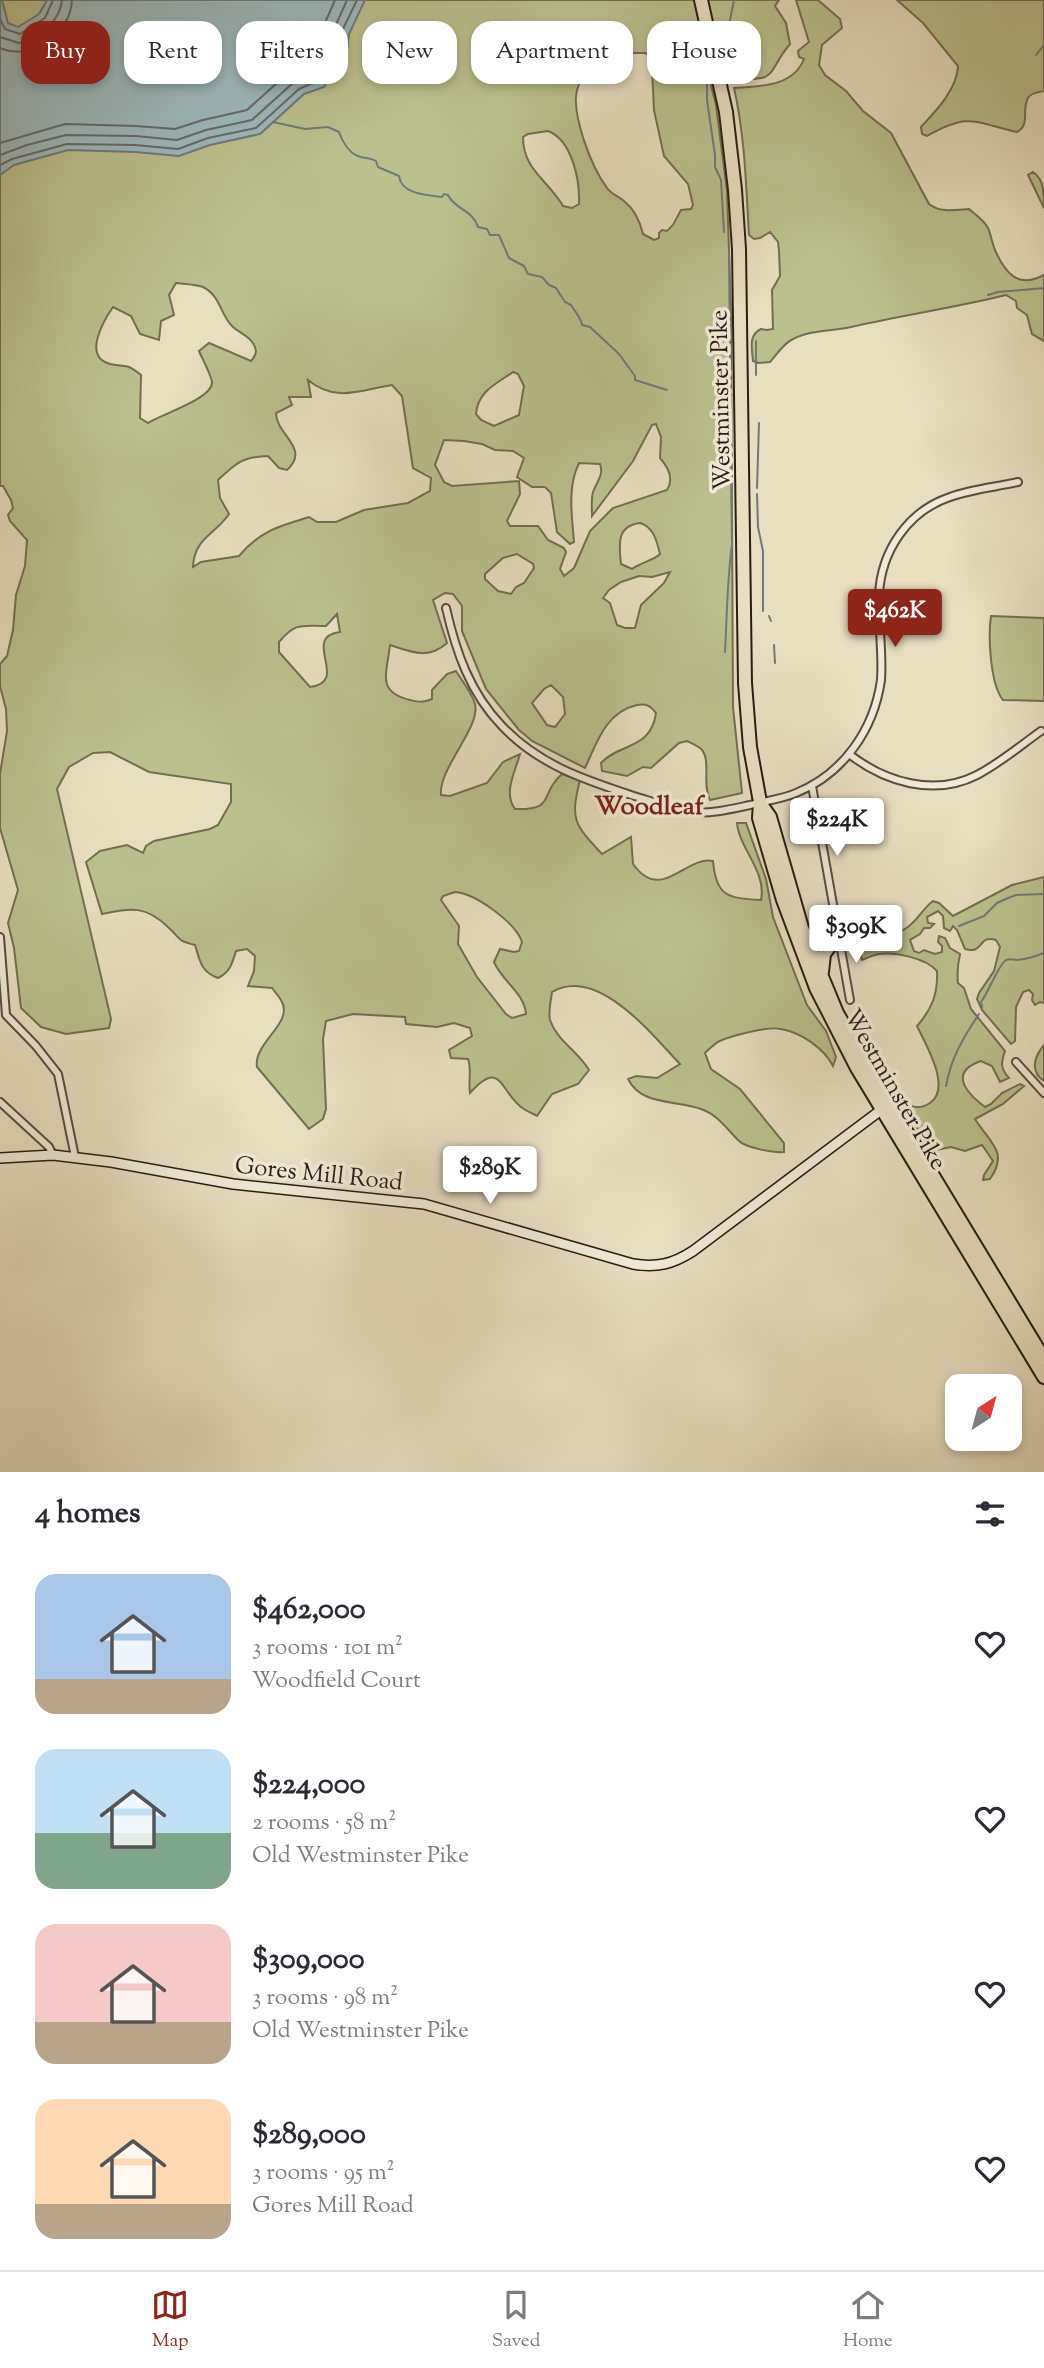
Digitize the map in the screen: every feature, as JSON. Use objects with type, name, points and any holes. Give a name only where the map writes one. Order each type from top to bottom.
[{"type":"highway","name":"Westminster Pike","points":[[701,0],[724,102],[735,190],[739,249],[745,683],[760,818],[802,956],[843,1044],[1044,1359]]},
{"type":"highway","name":"Westminster Pike","points":[[760,802],[770,817],[791,896],[821,975],[850,1038],[885,1106],[1044,1377]]},
{"type":"highway","points":[[821,975],[824,954],[838,935]]},
{"type":"street","points":[[446,608],[462,664],[481,701],[503,727],[542,759],[586,780],[658,804],[693,812],[723,810],[793,795],[830,774],[849,754],[866,729],[879,694],[882,666],[879,589],[891,548],[911,521],[940,500],[1018,482]]},
{"type":"street","points":[[849,754],[873,771],[891,779],[937,785],[976,776],[1041,731]]},
{"type":"street","points":[[812,786],[850,1000]]},
{"type":"street","points":[[0,937],[6,1015],[36,1045],[58,1074],[75,1157]]},
{"type":"street","points":[[1016,1062],[1044,1093]]},
{"type":"street","points":[[0,1102],[49,1147],[53,1154]]},
{"type":"street","name":"Gores Mill Road","points":[[0,1158],[53,1154],[233,1184],[424,1204],[633,1264],[660,1267],[681,1259],[701,1246],[885,1106]]},
{"type":"green space","points":[[0,0],[779,0],[775,6],[786,23],[790,44],[770,74],[761,78],[761,21],[647,21],[647,54],[633,53],[633,21],[471,21],[471,84],[580,84],[577,113],[589,155],[609,190],[631,208],[643,234],[654,240],[659,238],[662,230],[667,231],[673,225],[681,210],[691,209],[693,205],[688,184],[664,156],[654,110],[653,84],[711,84],[716,105],[727,191],[731,313],[733,707],[742,793],[710,800],[705,755],[699,747],[687,741],[679,743],[651,768],[643,767],[627,776],[602,771],[601,763],[608,757],[648,734],[656,713],[646,705],[626,709],[610,721],[585,768],[532,741],[519,730],[486,689],[462,631],[462,606],[453,594],[445,593],[433,600],[447,643],[426,653],[390,645],[386,680],[392,692],[421,702],[432,699],[432,690],[447,674],[456,671],[474,700],[472,724],[446,773],[441,795],[450,796],[487,783],[503,762],[520,754],[510,789],[515,809],[528,809],[542,804],[550,788],[562,774],[580,780],[575,804],[577,821],[602,854],[631,837],[633,864],[645,876],[662,879],[696,863],[713,861],[721,889],[732,896],[761,900],[762,890],[757,870],[742,842],[737,823],[746,823],[766,879],[773,917],[807,1005],[826,1031],[836,1057],[833,1066],[824,1053],[811,1042],[775,1028],[728,1038],[718,1042],[705,1053],[711,1069],[740,1089],[784,1143],[784,1152],[742,1143],[717,1118],[707,1112],[692,1106],[650,1098],[634,1088],[628,1079],[636,1076],[657,1078],[680,1064],[623,1007],[588,988],[570,986],[552,992],[550,1020],[558,1034],[589,1070],[578,1084],[552,1094],[537,1116],[521,1107],[494,1078],[480,1083],[470,1093],[468,1059],[451,1058],[449,1050],[472,1036],[470,1028],[454,1023],[437,1027],[406,1024],[405,1017],[353,1014],[326,1021],[323,1039],[326,1109],[323,1119],[309,1129],[257,1067],[257,1058],[278,1026],[284,1010],[281,1000],[272,988],[248,986],[254,971],[255,956],[247,949],[236,951],[228,970],[218,978],[212,976],[202,965],[195,945],[180,939],[153,915],[138,910],[102,914],[86,862],[100,851],[127,845],[143,853],[146,846],[154,841],[218,825],[231,802],[231,784],[149,772],[110,752],[93,753],[69,767],[57,789],[111,1019],[109,1028],[66,1034],[41,1027],[21,1008],[14,948],[8,923],[18,890],[0,828],[0,774],[7,731],[6,709],[0,686],[0,664],[7,656],[13,630],[16,595],[25,566],[27,540],[10,521],[8,515],[13,508],[3,486],[0,486]],"holes":[[[548,131],[563,143],[576,173],[579,204],[572,208],[563,206],[527,158],[523,137]],[[176,283],[203,287],[209,291],[233,327],[253,343],[256,354],[251,361],[209,343],[199,351],[212,382],[210,388],[195,400],[148,423],[140,418],[141,375],[129,367],[102,360],[97,354],[96,346],[101,329],[113,307],[131,316],[140,334],[159,340],[161,321],[174,315],[169,295]],[[513,372],[518,374],[524,386],[519,415],[494,426],[481,420],[476,414],[480,399],[494,384]],[[308,380],[318,387],[338,393],[392,385],[402,396],[413,468],[431,478],[430,491],[408,503],[364,510],[336,522],[317,522],[309,517],[288,523],[262,535],[239,556],[201,562],[193,567],[194,557],[201,543],[229,514],[220,498],[218,480],[235,465],[252,458],[268,456],[279,468],[287,470],[293,462],[294,448],[277,421],[276,413],[292,405],[289,397],[311,397]],[[656,424],[661,437],[660,458],[670,477],[667,490],[613,508],[590,531],[574,568],[564,576],[560,569],[566,552],[564,548],[548,540],[538,526],[510,526],[507,521],[520,494],[519,481],[452,486],[444,482],[435,465],[444,440],[464,441],[482,444],[495,450],[513,451],[524,458],[517,477],[532,487],[545,487],[551,493],[557,532],[570,544],[574,542],[571,502],[573,482],[579,463],[600,464],[601,468],[601,475],[592,495],[592,516],[633,461],[652,425]],[[640,523],[649,528],[660,554],[632,569],[621,564],[620,543],[623,532]],[[517,554],[533,564],[534,568],[524,583],[516,587],[511,594],[498,591],[485,579],[485,574],[503,558]],[[670,572],[664,583],[641,605],[635,628],[625,628],[617,625],[610,603],[603,598],[621,582],[639,576],[652,577]],[[337,614],[340,632],[329,636],[324,642],[326,677],[321,683],[310,687],[279,652],[279,642],[300,626],[326,626]],[[551,685],[563,697],[565,714],[555,727],[547,725],[532,703]],[[455,892],[473,898],[494,910],[518,934],[522,942],[519,951],[500,949],[494,962],[522,1000],[526,1014],[512,1018],[506,1014],[477,977],[458,944],[459,926],[441,900],[443,896]]]},
{"type":"green space","points":[[796,0],[818,0],[840,19],[842,28],[822,45],[819,65],[825,75],[846,91],[863,111],[891,133],[929,204],[943,210],[969,209],[988,228],[999,258],[1008,272],[1027,280],[1044,275],[1044,341],[1032,334],[1027,315],[1017,308],[1016,301],[1006,295],[807,334],[787,343],[770,362],[753,361],[754,335],[761,329],[773,329],[772,290],[780,276],[779,251],[778,242],[770,232],[754,239],[749,235],[743,143],[734,88],[775,83],[792,75],[799,68],[804,59],[799,57],[798,51],[809,42]]},
{"type":"green space","points":[[897,0],[1044,0],[1044,91],[1029,96],[1021,129],[1017,132],[972,121],[953,124],[927,136],[922,134],[921,127],[950,91],[958,66],[923,23]]},
{"type":"green space","points":[[1033,172],[1041,183],[1044,208],[1028,175]]},
{"type":"green space","points":[[991,616],[1044,618],[1044,701],[1003,700],[993,672],[990,647]]},
{"type":"green space","points":[[1044,877],[1044,1003],[1035,1005],[1033,994],[1029,990],[1023,992],[1016,1007],[1015,1041],[1011,1044],[982,1010],[977,999],[994,971],[1000,947],[996,940],[986,940],[975,949],[965,949],[953,926],[950,931],[944,928],[943,916],[938,911],[927,917],[928,923],[934,924],[930,928],[924,928],[910,940],[914,951],[919,953],[924,950],[935,954],[942,952],[939,936],[945,938],[950,948],[960,954],[958,983],[964,988],[971,1009],[1005,1051],[1002,1065],[1009,1078],[1000,1082],[992,1066],[981,1061],[965,1071],[963,1076],[971,1095],[985,1107],[1002,1093],[1020,1084],[1024,1086],[1003,1104],[975,1119],[998,1154],[998,1162],[990,1179],[983,1180],[993,1161],[982,1145],[965,1151],[951,1147],[932,1151],[899,1099],[918,1107],[926,1105],[936,1096],[939,1087],[935,1066],[917,1026],[933,1001],[937,971],[918,959],[901,955],[879,954],[862,960],[859,950],[905,929],[933,901],[953,916],[1012,885]]},
{"type":"green space","points":[[1044,1045],[1044,1081],[1036,1073],[1035,1063]]},
{"type":"water","points":[[0,0],[8,23],[18,27],[21,25],[21,84],[110,84],[110,21],[28,21],[39,14],[47,0],[365,0],[348,42],[348,21],[236,21],[236,84],[326,84],[304,94],[260,134],[210,145],[179,156],[68,150],[14,165],[0,175]]},
{"type":"waterway","points":[[730,21],[734,0]]},
{"type":"waterway","points":[[1036,55],[1044,45]]},
{"type":"waterway","points":[[707,84],[715,167],[721,180],[724,232]]},
{"type":"waterway","points":[[273,122],[305,129],[328,127],[339,132],[352,152],[376,161],[378,167],[399,176],[404,187],[409,190],[442,197],[444,194],[448,195],[476,221],[478,227],[487,229],[490,235],[499,235],[509,258],[524,266],[528,274],[542,277],[556,288],[565,302],[571,305],[582,325],[590,327],[619,354],[635,380],[667,390]]},
{"type":"waterway","points":[[729,252],[730,358]]},
{"type":"waterway","points":[[988,295],[1044,288]]},
{"type":"waterway","points":[[756,341],[756,375]]},
{"type":"waterway","points":[[725,652],[732,544],[730,390]]},
{"type":"waterway","points":[[757,488],[759,423]]},
{"type":"waterway","points":[[757,494],[758,527],[763,551],[763,611]]},
{"type":"waterway","points":[[769,616],[771,621]]},
{"type":"waterway","points":[[774,645],[775,663]]},
{"type":"waterway","points":[[959,926],[984,916],[997,903],[1008,898],[1044,894]]},
{"type":"waterway","points":[[982,1007],[981,1002],[1006,960],[1024,959],[1044,953]]},
{"type":"waterway","points":[[946,1086],[958,1048],[979,1014]]},
{"type":"district","name":"Woodleaf","points":[[649,805]]}]
